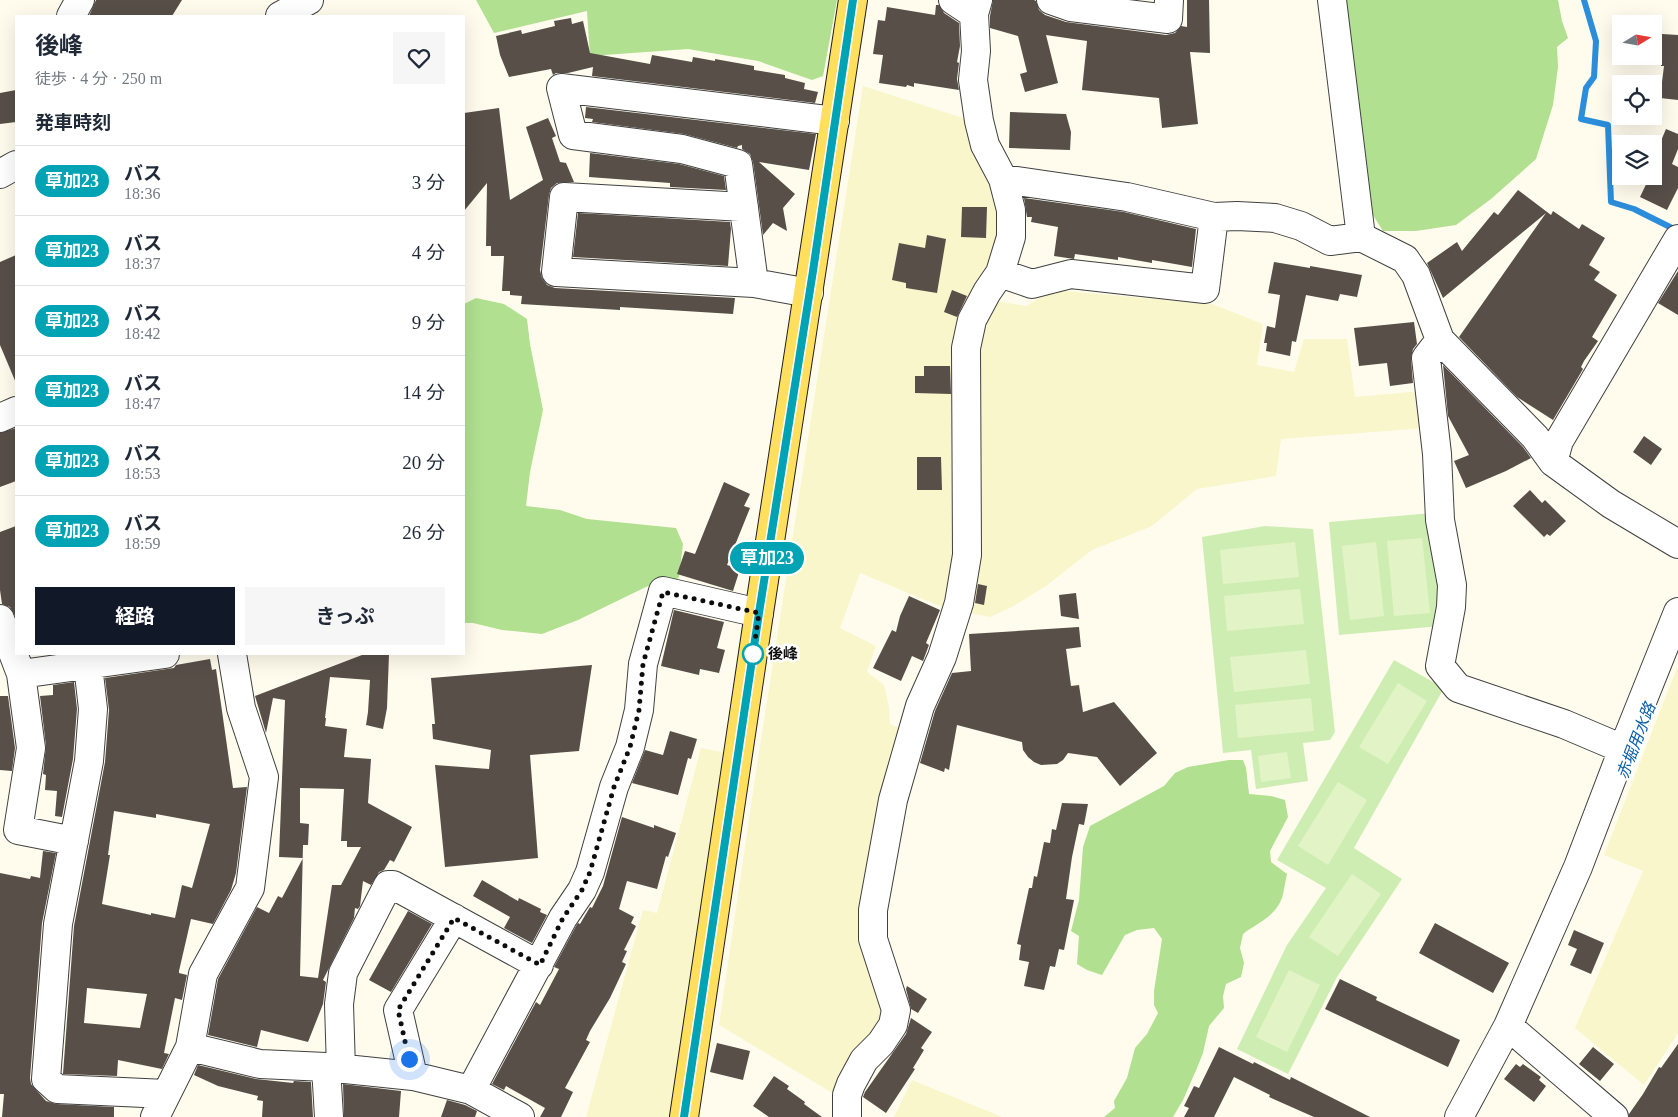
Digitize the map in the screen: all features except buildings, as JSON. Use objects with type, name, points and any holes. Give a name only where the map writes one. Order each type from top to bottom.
[{"type":"main road","points":[[684,1117],[853,0]]},
{"type":"street","points":[[72,15],[80,0]]},
{"type":"street","points":[[282,15],[310,0],[318,15]]},
{"type":"street","points":[[1051,0],[1071,7],[1168,19],[1169,0]]},
{"type":"street","points":[[1332,0],[1362,237]]},
{"type":"street","points":[[847,1117],[847,1095],[854,1078],[864,1060],[881,1043],[893,1025],[896,1010],[873,939],[873,910],[896,791],[920,706],[942,657],[959,603],[967,555],[966,348],[972,320],[1000,273],[1011,237],[1012,210],[1003,180],[985,145],[979,121],[973,80],[976,51],[968,5]]},
{"type":"street","points":[[754,283],[738,164],[682,149],[573,134],[561,88],[836,121]]},
{"type":"street","points":[[0,174],[15,166]]},
{"type":"street","points":[[1003,180],[1127,197],[1214,218],[1237,216],[1275,218],[1301,226],[1330,241],[1362,237],[1405,259],[1416,274],[1440,340],[1535,437],[1553,462],[1611,504],[1678,544]]},
{"type":"street","points":[[744,207],[564,197],[556,272],[754,283],[809,293]]},
{"type":"street","points":[[1000,273],[1032,284],[1071,274],[1206,289],[1214,218]]},
{"type":"street","points":[[1553,462],[1559,441],[1678,238]]},
{"type":"street","points":[[1440,340],[1426,358],[1437,454],[1440,520],[1452,585],[1451,607],[1440,666],[1458,688],[1564,724],[1623,748]]},
{"type":"street","points":[[0,418],[15,412]]},
{"type":"street","points":[[471,1090],[540,965],[563,918],[582,890],[590,872],[614,787],[630,747],[639,710],[643,664],[663,592],[759,613]]},
{"type":"street","points":[[1459,1117],[1508,1026],[1578,867],[1623,748],[1678,612]]},
{"type":"street","points":[[0,619],[21,674],[31,748],[18,830],[74,841]]},
{"type":"street","points":[[21,674],[158,655]]},
{"type":"street","points":[[88,665],[93,709],[90,752],[58,924],[46,1078],[57,1090],[161,1106],[190,1047],[203,974],[250,888],[264,777],[241,708],[232,655]]},
{"type":"street","points":[[329,1117],[343,973],[388,885],[393,885],[540,965]]},
{"type":"street","points":[[413,1076],[398,1010],[454,918]]},
{"type":"street","points":[[1508,1026],[1612,1116]]},
{"type":"street","points":[[190,1047],[260,1064],[333,1068],[413,1076],[471,1090],[520,1117]]},
{"type":"shaded area","points":[[863,86],[963,118],[998,189],[996,197],[996,301],[1026,306],[1053,290],[1212,304],[1263,324],[1257,365],[1294,372],[1304,339],[1347,339],[1355,397],[1421,391],[1426,428],[1281,439],[1276,476],[1197,489],[1152,526],[1092,550],[1046,586],[1012,607],[990,617],[947,609],[860,573],[840,628],[876,646],[867,672],[884,685],[889,707],[890,724],[907,731],[876,976],[884,1023],[834,1094],[719,1025],[755,778]]},
{"type":"shaded area","points":[[1678,665],[1678,1033],[1644,1085],[1575,1028],[1643,871],[1604,855]]},
{"type":"shaded area","points":[[701,748],[727,753],[670,1117],[586,1117],[643,910],[657,913]]},
{"type":"shaded area","points":[[912,1080],[1002,1117],[894,1117]]},
{"type":"green space","points":[[476,0],[837,0],[823,76],[812,80],[758,61],[688,49],[590,56],[587,11],[494,33]]},
{"type":"green space","points":[[1345,0],[1558,0],[1568,38],[1557,47],[1558,67],[1553,105],[1536,159],[1491,199],[1456,225],[1416,231],[1383,231],[1371,212]]},
{"type":"green space","points":[[476,298],[504,304],[527,319],[543,410],[530,472],[526,506],[560,510],[587,519],[676,528],[683,544],[679,577],[669,588],[648,586],[578,620],[542,634],[502,630],[465,623],[465,304]]},
{"type":"green space","points":[[1432,513],[1441,626],[1339,635],[1329,522]]},
{"type":"green space","points":[[1265,526],[1313,529],[1335,732],[1330,740],[1303,743],[1308,781],[1256,789],[1251,750],[1223,753],[1202,537]]},
{"type":"green space","points":[[1422,538],[1430,613],[1394,616],[1387,541]]},
{"type":"green space","points":[[1295,542],[1299,577],[1223,584],[1220,550]]},
{"type":"green space","points":[[1376,542],[1384,616],[1350,620],[1342,546]]},
{"type":"green space","points":[[1300,589],[1304,624],[1227,631],[1224,596]]},
{"type":"green space","points":[[1306,650],[1310,684],[1234,692],[1230,657]]},
{"type":"green space","points":[[1394,660],[1444,688],[1354,848],[1402,879],[1337,977],[1288,1074],[1237,1049],[1287,945],[1326,888],[1277,860]]},
{"type":"green space","points":[[1398,683],[1427,701],[1388,764],[1359,747]]},
{"type":"green space","points":[[1311,698],[1314,731],[1238,738],[1235,705]]},
{"type":"green space","points":[[1287,752],[1291,778],[1261,782],[1258,756]]},
{"type":"green space","points":[[1229,760],[1243,760],[1246,768],[1249,794],[1271,796],[1285,800],[1288,817],[1270,851],[1271,862],[1287,874],[1282,898],[1279,905],[1270,915],[1243,934],[1240,948],[1244,963],[1241,977],[1226,984],[1223,996],[1224,1008],[1209,1026],[1203,1053],[1183,1100],[1173,1117],[1104,1117],[1115,1108],[1114,1101],[1127,1078],[1135,1048],[1147,1034],[1158,1013],[1154,1005],[1154,991],[1162,939],[1154,928],[1137,930],[1125,935],[1102,975],[1077,964],[1079,936],[1071,931],[1079,900],[1083,847],[1090,826],[1164,786],[1175,773],[1188,767]]},
{"type":"green space","points":[[1338,782],[1367,800],[1328,865],[1298,846]]},
{"type":"green space","points":[[1352,874],[1381,894],[1338,956],[1309,937]]},
{"type":"green space","points":[[1289,970],[1320,985],[1287,1052],[1256,1037]]},
{"type":"waterway","points":[[1584,0],[1596,41],[1594,77],[1586,88],[1581,119],[1608,125],[1611,202],[1634,209],[1672,228]]},
{"type":"bus line","name":"草加23","points":[[684,1117],[853,0]]},
{"type":"place","name":"後峰","points":[[753,654]]},
{"type":"route","points":[[409,1059],[398,1010],[454,918],[540,965],[563,918],[582,890],[590,872],[614,787],[630,747],[639,710],[643,664],[663,592],[759,613],[753,654]]},
{"type":"water label","name":"赤堀用水路","points":[[1636,741]]}]
